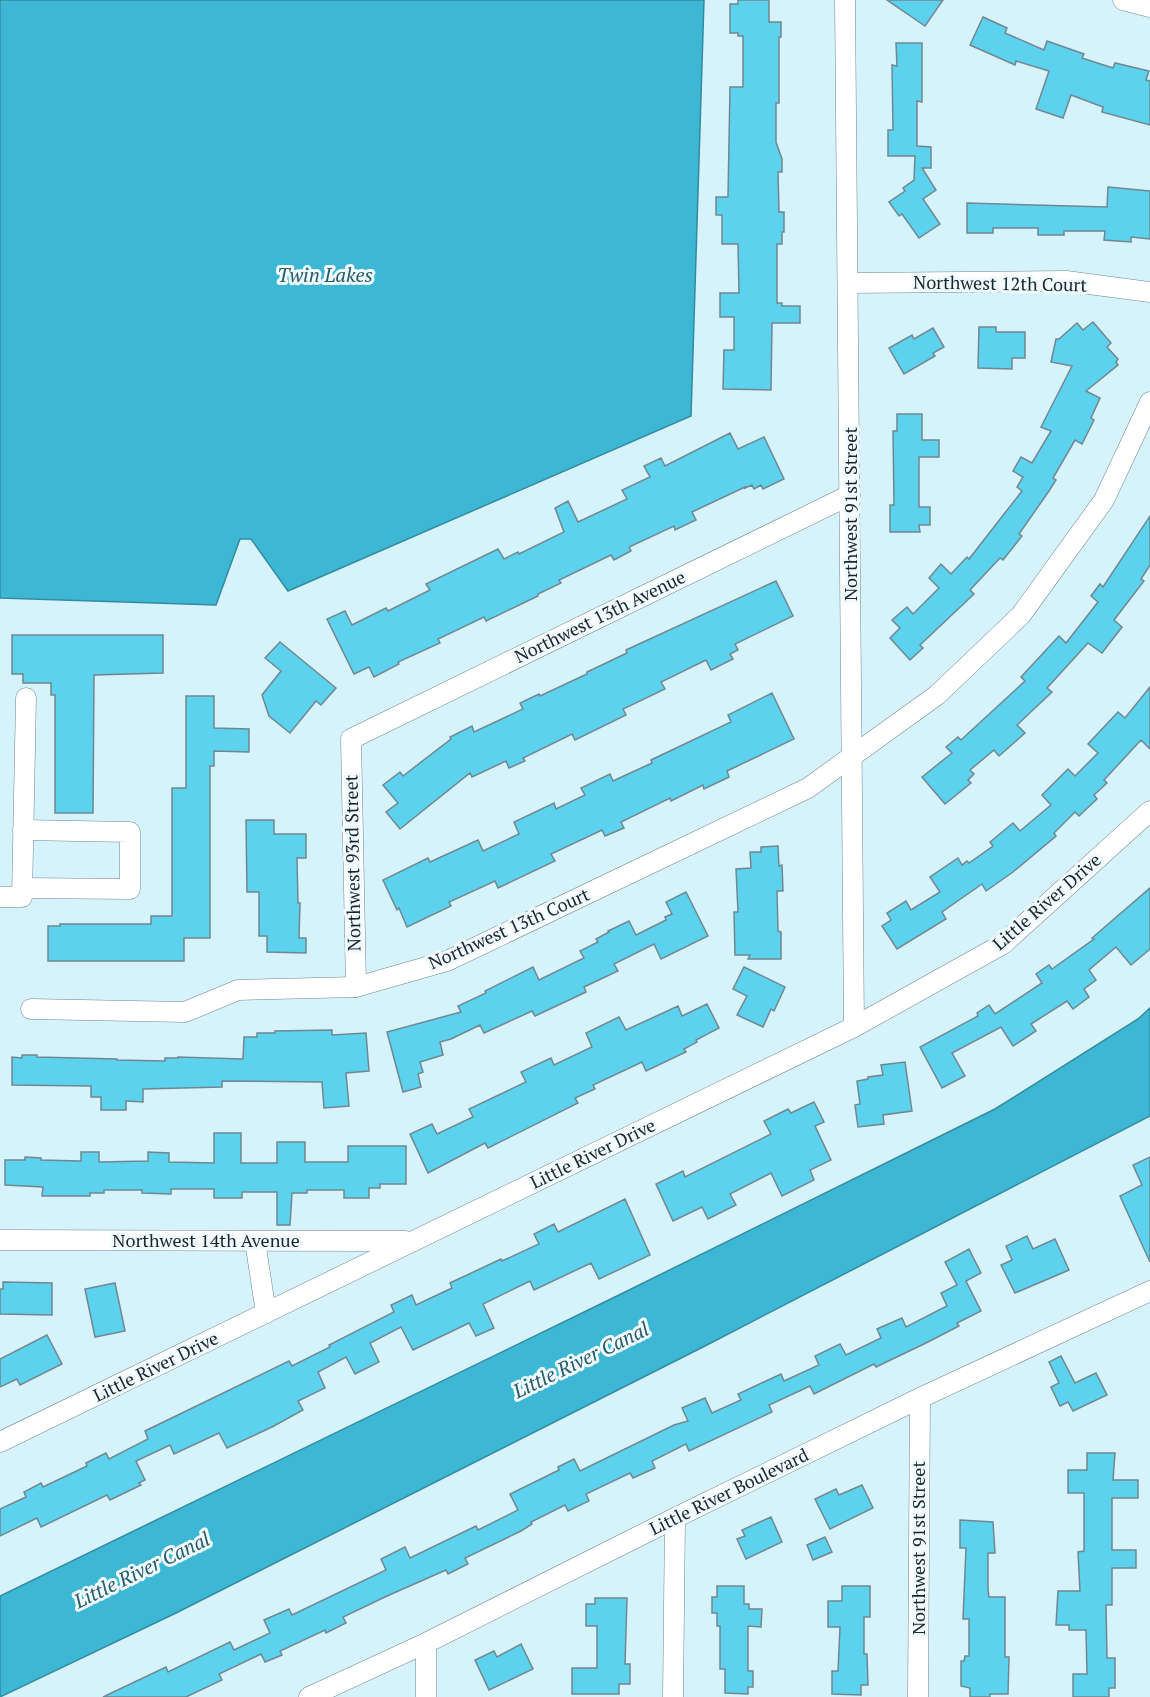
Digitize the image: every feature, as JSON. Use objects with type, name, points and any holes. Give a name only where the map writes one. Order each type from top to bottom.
[{"type":"street","name":"Northwest 91st Street","points":[[845,0],[854,1027]]},
{"type":"street","points":[[1123,0],[1150,7]]},
{"type":"street","name":"Northwest 12th Court","points":[[849,283],[1066,281],[1150,292]]},
{"type":"street","name":"Northwest 13th Court","points":[[31,1009],[185,1012],[238,990],[356,987],[447,961],[808,788],[937,695],[1021,615],[1104,500],[1150,402]]},
{"type":"street","name":"Northwest 13th Avenue","points":[[351,739],[850,495]]},
{"type":"street","points":[[0,897],[22,897],[26,698]]},
{"type":"street","name":"Northwest 93rd Street","points":[[351,739],[356,987]]},
{"type":"street","name":"Little River Drive","points":[[0,1442],[854,1027],[1003,944],[1150,812]]},
{"type":"street","points":[[22,888],[130,889],[130,832],[23,830]]},
{"type":"street","name":"Northwest 14th Avenue","points":[[0,1240],[411,1241]]},
{"type":"street","points":[[255,1241],[266,1313]]},
{"type":"street","name":"Little River Boulevard","points":[[309,1697],[426,1643],[920,1398],[1150,1291]]},
{"type":"street","name":"Northwest 91st Street","points":[[918,1697],[920,1398]]},
{"type":"street","points":[[673,1697],[675,1518]]},
{"type":"street","points":[[426,1643],[426,1697]]},
{"type":"water","name":"Twin Lakes","points":[[0,0],[704,0],[691,416],[288,591],[251,539],[240,539],[216,605],[0,598]]},
{"type":"water","name":"Little River Canal","points":[[1150,1008],[1150,1116],[703,1347],[174,1614],[0,1697],[0,1596],[995,1109],[1138,1019]]},
{"type":"building","points":[[738,0],[769,0],[769,22],[781,22],[776,142],[782,159],[782,172],[778,172],[779,212],[784,212],[784,232],[782,232],[782,244],[777,244],[777,303],[782,303],[782,306],[800,306],[800,323],[772,323],[771,390],[723,389],[724,350],[734,350],[734,317],[720,317],[720,293],[739,293],[738,244],[722,244],[722,215],[716,215],[716,197],[728,197],[730,87],[743,87],[743,36],[730,33],[730,4],[738,4]]},
{"type":"building","points":[[887,0],[943,0],[925,26]]},
{"type":"building","points":[[983,17],[1007,28],[1005,33],[1044,50],[1047,41],[1084,54],[1082,58],[1113,68],[1115,63],[1149,71],[1146,80],[1150,81],[1150,125],[1102,112],[1103,107],[1071,95],[1063,118],[1036,109],[1049,71],[1016,61],[1015,65],[970,45]]},
{"type":"building","points":[[896,43],[922,43],[922,102],[917,101],[917,146],[931,147],[931,168],[922,168],[936,190],[923,199],[940,224],[919,238],[902,214],[899,216],[889,202],[905,191],[903,188],[914,180],[915,156],[888,156],[888,130],[893,130],[892,65],[897,66]]},
{"type":"building","points":[[1108,187],[1150,191],[1150,239],[1131,237],[1131,242],[1104,240],[1105,231],[1064,231],[1064,235],[1038,235],[1038,228],[993,228],[993,233],[967,233],[967,203],[1107,207]]},
{"type":"building","points":[[1093,322],[1111,343],[1107,347],[1118,359],[1116,362],[1118,365],[1086,391],[1100,398],[1091,418],[1094,420],[1082,444],[1075,440],[1053,478],[1056,480],[1019,534],[1022,536],[1003,560],[1000,558],[970,590],[974,594],[920,645],[923,648],[910,660],[890,638],[900,628],[892,620],[907,607],[913,614],[939,588],[929,578],[941,564],[951,574],[967,557],[969,559],[1022,491],[1017,487],[1023,477],[1013,471],[1021,457],[1032,463],[1051,431],[1041,427],[1072,366],[1051,362],[1056,339],[1059,339],[1077,323],[1083,330]]},
{"type":"building","points":[[979,327],[996,327],[996,332],[1025,332],[1025,358],[1012,358],[1012,369],[978,368]]},
{"type":"building","points":[[933,328],[944,347],[933,353],[935,356],[904,374],[889,348],[912,335],[914,339]]},
{"type":"building","points":[[897,414],[922,414],[922,440],[939,440],[939,457],[919,457],[919,507],[930,507],[930,525],[919,525],[920,532],[890,532],[890,505],[894,505],[893,431],[897,431]]},
{"type":"building","points":[[730,433],[738,449],[764,437],[784,479],[763,489],[761,485],[754,489],[752,485],[745,487],[692,512],[696,520],[675,530],[674,526],[629,547],[631,551],[614,560],[611,555],[559,580],[561,583],[538,596],[486,621],[484,617],[438,639],[440,643],[398,662],[399,664],[374,677],[369,667],[354,674],[327,619],[345,611],[352,625],[386,608],[388,611],[430,590],[426,584],[498,549],[504,559],[518,552],[519,554],[564,532],[555,508],[568,501],[578,522],[627,499],[622,490],[650,477],[644,466],[661,458],[665,466]]},
{"type":"building","points":[[1150,516],[1150,565],[1141,579],[1144,581],[1114,620],[1122,627],[1102,653],[1088,643],[1047,688],[1052,692],[1017,725],[1025,733],[999,756],[994,750],[970,770],[974,774],[968,780],[971,783],[945,804],[922,777],[952,753],[946,747],[958,737],[961,740],[1025,681],[1021,677],[1059,636],[1066,643],[1098,602],[1091,596],[1100,584],[1103,587]]},
{"type":"building","points":[[776,581],[793,616],[735,644],[738,650],[730,654],[733,659],[711,670],[706,660],[661,682],[665,689],[623,709],[626,715],[575,740],[572,734],[523,758],[525,761],[509,768],[506,761],[472,777],[470,773],[400,829],[386,812],[398,803],[383,785],[400,772],[403,776],[451,739],[450,737],[472,726],[474,732],[523,709],[520,703],[587,674],[627,653],[626,650]]},
{"type":"building","points":[[12,635],[163,635],[163,673],[94,675],[93,813],[55,813],[55,695],[51,695],[51,683],[23,683],[23,674],[12,674]]},
{"type":"building","points":[[280,642],[336,688],[321,705],[316,701],[290,733],[269,716],[262,695],[281,671],[265,658]]},
{"type":"building","points":[[1150,687],[1150,749],[1141,740],[1104,780],[1107,783],[1094,795],[1097,799],[1079,816],[1075,812],[1054,833],[1056,836],[1013,872],[986,891],[982,884],[942,912],[946,919],[897,949],[882,926],[891,920],[887,913],[906,901],[911,910],[940,892],[930,877],[958,858],[962,865],[967,861],[969,863],[993,846],[990,842],[1013,823],[1020,831],[1051,805],[1042,795],[1068,769],[1075,776],[1098,753],[1088,744],[1118,712],[1125,718]]},
{"type":"building","points":[[772,693],[794,739],[727,771],[729,777],[704,789],[703,785],[671,801],[670,798],[621,822],[624,828],[605,836],[602,830],[551,854],[555,861],[498,888],[495,881],[449,902],[451,906],[407,927],[383,880],[428,858],[430,862],[478,840],[483,851],[519,834],[514,822],[554,803],[556,809],[585,795],[581,788],[610,774],[613,781],[652,763],[651,760],[731,722],[728,715]]},
{"type":"building","points":[[186,696],[214,696],[214,728],[249,729],[249,752],[214,751],[214,766],[210,766],[210,938],[184,938],[184,961],[48,961],[48,926],[151,924],[151,916],[172,916],[172,788],[186,788]]},
{"type":"building","points":[[246,820],[274,820],[274,834],[306,834],[306,858],[297,858],[298,903],[300,903],[299,938],[306,938],[306,953],[267,952],[267,936],[259,936],[259,892],[247,892]]},
{"type":"building","points":[[778,846],[779,866],[782,865],[783,891],[777,891],[781,959],[748,959],[750,955],[735,955],[734,912],[738,912],[736,869],[751,868],[750,852],[761,852],[761,847]]},
{"type":"building","points":[[1150,888],[1150,949],[1131,965],[1116,947],[1089,970],[1096,980],[1084,989],[1089,997],[1073,1009],[1067,1001],[1031,1024],[1036,1031],[1013,1046],[1001,1027],[952,1053],[965,1076],[942,1088],[920,1047],[978,1016],[977,1013],[989,1005],[995,1014],[1042,983],[1036,974],[1049,965],[1052,969],[1094,939],[1092,938]]},
{"type":"building","points":[[686,892],[708,936],[661,959],[654,944],[614,964],[618,971],[584,987],[586,992],[535,1016],[532,1011],[484,1033],[480,1025],[440,1042],[443,1055],[420,1062],[423,1072],[418,1074],[421,1087],[403,1092],[387,1032],[461,1012],[458,1006],[533,967],[539,980],[584,958],[580,951],[598,942],[596,939],[608,931],[629,921],[636,935],[666,920],[665,917],[672,914],[666,902]]},
{"type":"building","points":[[744,967],[785,987],[774,1011],[771,1009],[763,1027],[737,1015],[747,996],[733,989]]},
{"type":"building","points":[[707,1004],[719,1028],[696,1040],[697,1042],[684,1049],[686,1052],[646,1071],[642,1062],[593,1085],[595,1089],[575,1098],[578,1103],[488,1148],[485,1143],[428,1173],[410,1134],[432,1124],[437,1134],[473,1117],[469,1109],[526,1082],[521,1072],[551,1058],[554,1065],[592,1047],[586,1033],[619,1017],[626,1030],[678,1006],[682,1016]]},
{"type":"building","points":[[332,1030],[332,1035],[366,1033],[369,1071],[346,1073],[349,1106],[324,1108],[322,1082],[222,1081],[222,1087],[143,1089],[143,1102],[126,1101],[126,1110],[101,1110],[101,1097],[91,1097],[91,1086],[12,1085],[12,1057],[22,1058],[22,1055],[165,1061],[165,1058],[178,1057],[243,1059],[244,1037],[257,1037],[257,1033],[275,1033],[275,1031]]},
{"type":"building","points":[[905,1062],[912,1111],[883,1115],[884,1124],[858,1127],[855,1105],[860,1104],[857,1081],[883,1075],[881,1065]]},
{"type":"building","points":[[814,1102],[824,1122],[815,1126],[831,1160],[810,1170],[814,1180],[782,1196],[771,1173],[730,1194],[736,1205],[708,1219],[702,1207],[673,1221],[656,1184],[683,1171],[685,1177],[771,1134],[764,1121],[788,1109],[791,1113]]},
{"type":"building","points":[[214,1133],[241,1133],[241,1163],[277,1163],[277,1142],[305,1142],[305,1162],[348,1162],[348,1146],[406,1146],[406,1184],[380,1184],[380,1188],[369,1188],[369,1198],[344,1198],[344,1190],[307,1190],[307,1193],[292,1193],[290,1225],[277,1225],[277,1192],[242,1192],[242,1198],[214,1198],[214,1189],[171,1189],[171,1194],[142,1193],[142,1190],[104,1190],[104,1193],[90,1193],[90,1196],[42,1196],[43,1187],[5,1185],[5,1160],[25,1160],[25,1157],[41,1158],[41,1160],[81,1161],[81,1152],[99,1152],[99,1162],[148,1161],[148,1152],[169,1153],[169,1162],[214,1163]]},
{"type":"building","points":[[1150,1157],[1150,1262],[1120,1196],[1142,1185],[1133,1165]]},
{"type":"building","points":[[625,1199],[650,1255],[599,1279],[591,1263],[534,1290],[530,1281],[483,1304],[494,1328],[476,1336],[469,1323],[413,1350],[401,1327],[370,1343],[379,1362],[355,1374],[346,1357],[318,1372],[325,1388],[298,1401],[303,1410],[272,1427],[227,1448],[219,1433],[174,1454],[170,1445],[136,1461],[145,1480],[139,1483],[141,1485],[110,1500],[107,1495],[41,1527],[37,1518],[0,1536],[0,1509],[26,1497],[24,1492],[41,1483],[43,1487],[87,1466],[86,1463],[106,1453],[109,1459],[148,1439],[145,1431],[289,1361],[292,1366],[330,1347],[329,1345],[394,1312],[391,1305],[412,1295],[416,1305],[452,1288],[450,1283],[539,1244],[534,1234],[554,1224],[558,1232]]},
{"type":"building","points":[[1027,1236],[1033,1249],[1055,1239],[1069,1270],[1015,1293],[1001,1265],[1012,1260],[1006,1246]]},
{"type":"building","points":[[969,1249],[981,1273],[966,1281],[981,1311],[957,1323],[959,1326],[876,1367],[874,1364],[814,1394],[810,1386],[769,1405],[772,1412],[689,1451],[686,1444],[652,1461],[655,1468],[633,1478],[630,1473],[586,1494],[589,1501],[568,1511],[565,1505],[531,1522],[532,1524],[521,1531],[465,1558],[468,1564],[448,1574],[446,1570],[343,1617],[346,1623],[280,1651],[282,1655],[265,1662],[261,1654],[219,1674],[222,1680],[186,1697],[103,1697],[166,1667],[168,1672],[230,1642],[234,1650],[270,1633],[264,1620],[289,1609],[292,1615],[386,1570],[381,1559],[405,1547],[410,1558],[476,1526],[478,1530],[518,1510],[510,1494],[559,1470],[558,1467],[574,1459],[580,1471],[674,1425],[688,1421],[682,1408],[705,1398],[712,1413],[741,1400],[738,1394],[781,1374],[784,1381],[819,1365],[815,1356],[840,1344],[846,1355],[881,1338],[877,1329],[902,1318],[906,1327],[947,1306],[941,1293],[957,1285],[945,1262]]},
{"type":"building","points":[[3,1282],[52,1283],[52,1315],[0,1314],[0,1289],[3,1289]]},
{"type":"building","points":[[115,1283],[125,1331],[95,1337],[85,1289]]},
{"type":"building","points":[[47,1335],[62,1364],[20,1385],[17,1379],[0,1387],[0,1359]]},
{"type":"building","points":[[1061,1356],[1075,1383],[1096,1373],[1107,1395],[1073,1411],[1068,1402],[1060,1406],[1051,1387],[1059,1383],[1049,1362]]},
{"type":"building","points":[[1087,1453],[1115,1453],[1113,1480],[1138,1480],[1138,1498],[1112,1498],[1112,1550],[1136,1550],[1136,1568],[1112,1568],[1112,1605],[1106,1605],[1107,1658],[1115,1658],[1115,1688],[1109,1688],[1109,1697],[1073,1697],[1073,1674],[1087,1674],[1086,1630],[1069,1630],[1069,1625],[1056,1625],[1058,1591],[1080,1591],[1078,1552],[1084,1551],[1084,1493],[1068,1493],[1068,1470],[1087,1470]]},
{"type":"building","points":[[862,1485],[873,1508],[830,1529],[815,1499],[836,1489],[839,1495]]},
{"type":"building","points":[[771,1517],[782,1542],[746,1559],[737,1539],[745,1536],[742,1530]]},
{"type":"building","points":[[960,1520],[993,1522],[995,1553],[988,1553],[988,1589],[989,1597],[1005,1597],[1005,1657],[1009,1657],[1008,1694],[970,1697],[970,1688],[961,1686],[961,1661],[964,1661],[965,1656],[969,1656],[969,1619],[963,1619],[966,1548],[960,1548]]},
{"type":"building","points":[[825,1537],[832,1552],[813,1560],[807,1545]]},
{"type":"building","points":[[717,1586],[744,1586],[744,1604],[749,1604],[749,1609],[762,1609],[761,1627],[748,1626],[748,1671],[753,1671],[753,1687],[748,1687],[748,1694],[725,1693],[725,1669],[720,1669],[720,1626],[717,1626],[717,1613],[712,1613],[712,1597],[717,1597]]},
{"type":"building","points":[[842,1586],[870,1586],[870,1617],[864,1617],[864,1654],[867,1654],[868,1685],[861,1685],[861,1695],[832,1694],[832,1671],[838,1671],[840,1627],[828,1627],[828,1601],[842,1601]]},
{"type":"building","points":[[595,1598],[627,1598],[625,1664],[630,1664],[630,1684],[619,1684],[619,1694],[572,1694],[572,1668],[597,1668],[597,1626],[586,1626],[586,1604],[595,1604]]},
{"type":"building","points":[[521,1644],[533,1669],[489,1690],[475,1660],[494,1651],[497,1657]]}]
